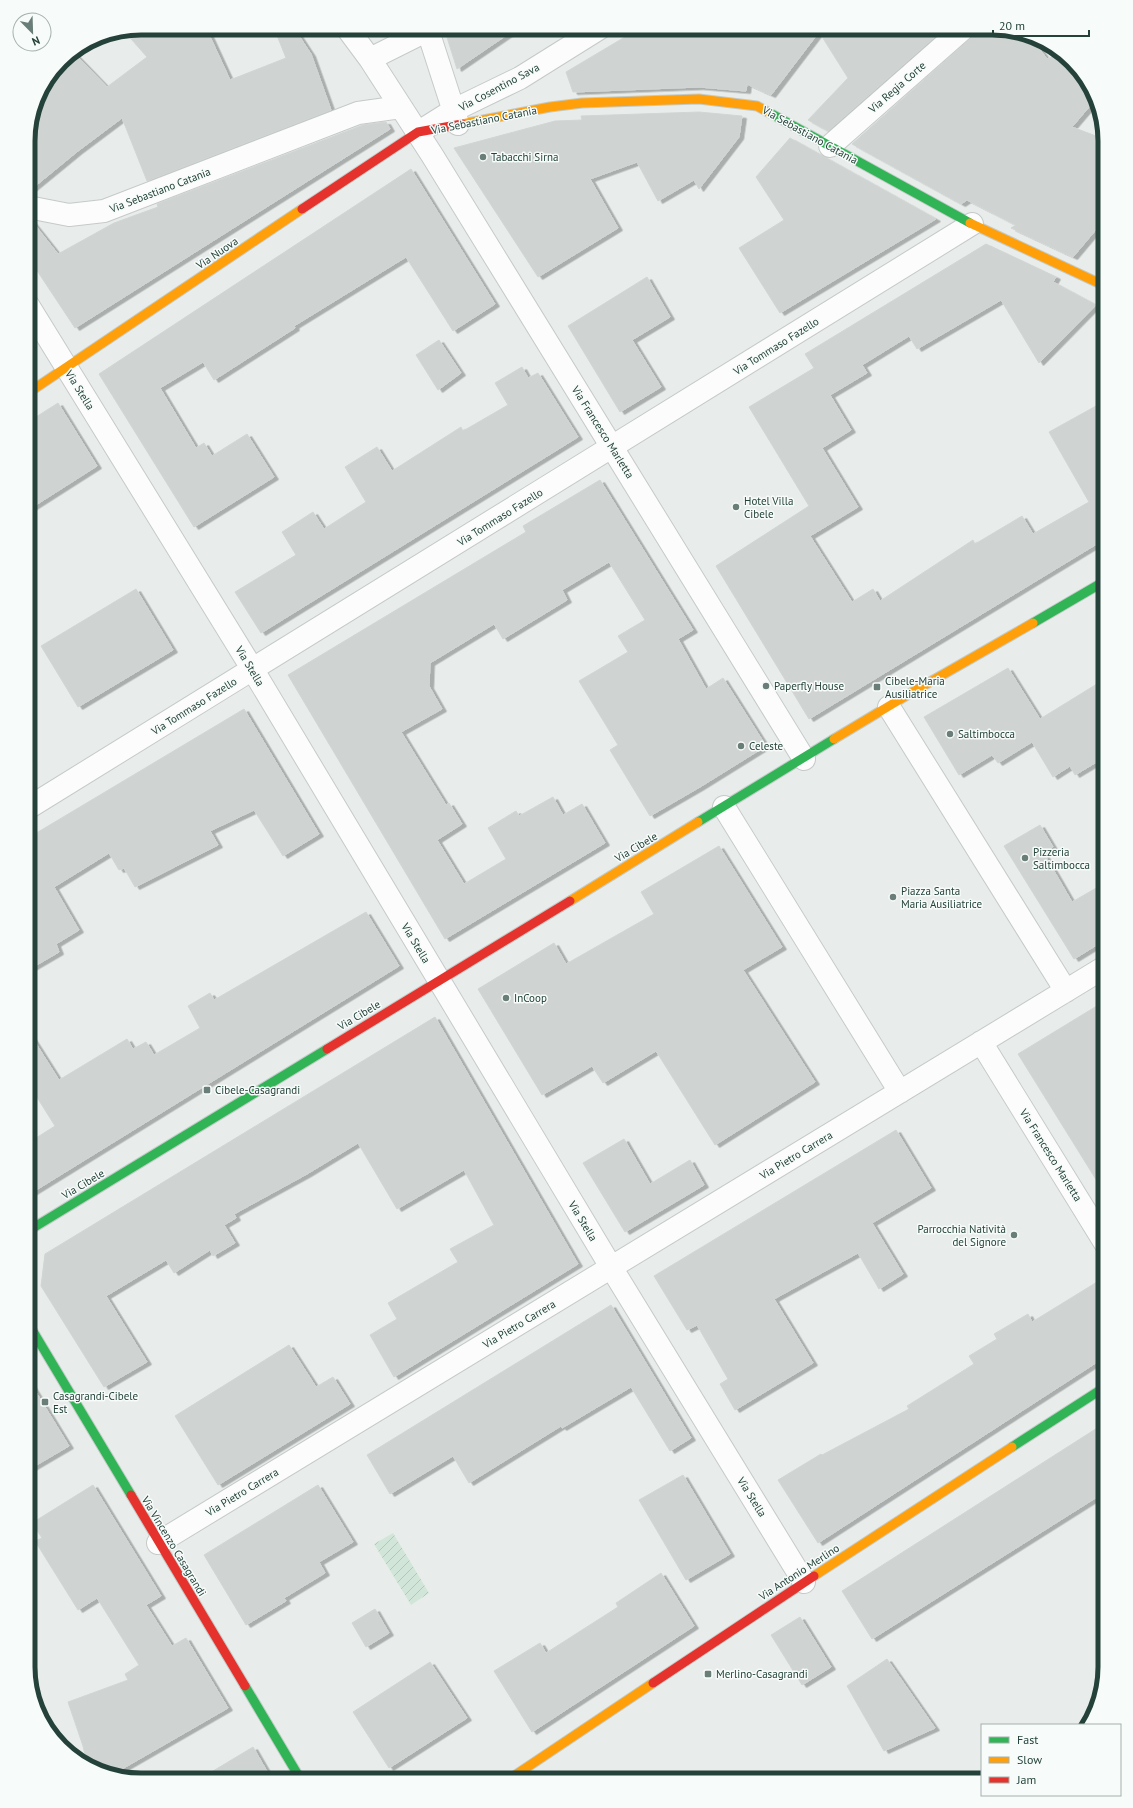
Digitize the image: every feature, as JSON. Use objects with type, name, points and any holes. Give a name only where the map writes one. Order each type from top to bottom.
[{"type":"street","name":"Via Francesco Marletta","points":[[352,35],[370,59],[418,132],[804,759]]},
{"type":"street","points":[[370,59],[416,35]]},
{"type":"street","points":[[429,35],[456,118]]},
{"type":"street","name":"Via Cosentino Sava","points":[[418,132],[456,118],[589,35]]},
{"type":"street","name":"Via Regia Corte","points":[[830,146],[956,35]]},
{"type":"street","name":"Via Sebastiano Catania","points":[[456,118],[582,103],[699,99],[734,102],[757,106],[972,224],[1098,278]]},
{"type":"street","name":"Via Sebastiano Catania","points":[[35,208],[69,214],[104,211],[358,112],[401,107]]},
{"type":"street","name":"Via Nuova","points":[[35,389],[418,132]]},
{"type":"street","name":"Via Tommaso Fazello","points":[[35,804],[972,224]]},
{"type":"street","name":"Via Stella","points":[[35,317],[252,670],[611,1268],[804,1582]]},
{"type":"street","name":"Via Cibele","points":[[35,1227],[889,706],[1098,585]]},
{"type":"street","points":[[889,706],[1066,991]]},
{"type":"street","points":[[724,807],[900,1092]]},
{"type":"street","name":"Via Pietro Carrera","points":[[158,1543],[1098,971]]},
{"type":"street","name":"Via Francesco Marletta","points":[[981,1042],[1098,1232]]},
{"type":"street","name":"Via Vincenzo Casagrandi","points":[[35,1335],[297,1773]]},
{"type":"street","name":"Via Antonio Merlino","points":[[518,1773],[804,1582],[1098,1392]]},
{"type":"green space","points":[[393,1533],[429,1593],[411,1605],[374,1544]]},
{"type":"building","points":[[209,35],[230,80],[286,58],[277,35],[299,35],[311,54],[331,110],[147,181],[122,118],[35,186],[35,134],[37,121],[46,94],[53,82],[66,66],[78,57],[107,87],[147,57],[128,36]]},
{"type":"building","points":[[446,35],[507,35],[457,69]]},
{"type":"building","points":[[628,35],[817,35],[771,95],[747,84],[746,91],[699,87],[573,92],[566,72]]},
{"type":"building","points":[[821,35],[937,35],[828,131],[808,120],[848,78]]},
{"type":"building","points":[[973,35],[999,35],[1012,37],[1037,45],[1047,59],[1054,56],[1062,61],[1072,71],[1087,94],[1091,105],[1072,127],[1098,137],[1098,227],[1073,257],[1011,228],[1016,225],[967,200],[961,204],[852,144]]},
{"type":"building","points":[[699,112],[742,116],[739,137],[699,189],[694,180],[658,201],[637,162],[590,179],[618,228],[538,277],[454,148],[555,121],[582,120],[581,116]]},
{"type":"building","points":[[386,122],[390,129],[75,328],[35,268],[35,225],[58,254],[114,223],[158,207],[157,204],[363,125]]},
{"type":"building","points":[[790,138],[936,219],[780,313],[739,248],[784,220],[756,177]]},
{"type":"building","points":[[411,169],[495,304],[453,331],[406,257],[294,326],[295,328],[214,380],[203,362],[160,388],[196,448],[204,443],[212,456],[247,434],[274,477],[194,527],[99,374]]},
{"type":"building","points":[[986,244],[1056,277],[1053,282],[1096,305],[1039,363],[1001,300],[917,349],[909,336],[862,365],[867,373],[830,395],[851,430],[822,448],[858,507],[810,536],[852,602],[873,589],[880,601],[973,540],[975,544],[1022,516],[1033,534],[1089,502],[1049,432],[1098,405],[1098,543],[809,719],[716,566],[809,506],[749,407],[814,368],[805,354]]},
{"type":"building","points":[[647,277],[670,317],[632,340],[661,387],[620,412],[568,326]]},
{"type":"building","points":[[439,340],[461,373],[438,390],[416,355]]},
{"type":"building","points":[[522,367],[528,378],[538,373],[578,437],[261,633],[235,592],[296,555],[282,532],[313,512],[324,529],[366,502],[345,467],[377,447],[392,471],[461,427],[463,431],[508,405],[495,383]]},
{"type":"building","points":[[58,403],[97,466],[35,506],[35,418]]},
{"type":"building","points":[[600,480],[693,630],[678,639],[706,689],[723,678],[766,746],[650,816],[610,750],[618,745],[579,681],[628,652],[618,636],[645,620],[609,562],[562,590],[567,600],[503,639],[494,624],[430,663],[429,686],[442,709],[401,732],[446,805],[449,803],[462,824],[437,840],[464,884],[506,859],[488,828],[516,811],[519,816],[553,797],[563,815],[582,804],[605,843],[445,939],[288,675],[526,532],[523,526]]},
{"type":"building","points":[[136,589],[173,650],[78,707],[41,646]]},
{"type":"building","points":[[1008,668],[1040,719],[1098,683],[1098,761],[1075,775],[1070,766],[1053,777],[1032,742],[998,763],[992,755],[959,775],[924,717]]},
{"type":"building","points":[[244,709],[319,834],[283,856],[254,810],[210,831],[218,845],[135,887],[124,868],[119,870],[109,853],[54,887],[79,930],[56,944],[59,952],[35,966],[35,834]]},
{"type":"building","points":[[1040,825],[1053,847],[1043,852],[1072,902],[1098,887],[1098,944],[1074,959],[1004,846]]},
{"type":"building","points":[[719,846],[782,947],[743,970],[815,1082],[715,1145],[656,1051],[603,1083],[592,1066],[542,1095],[478,989],[554,943],[566,964],[654,914],[641,892]]},
{"type":"building","points":[[366,912],[399,966],[35,1191],[35,1139],[55,1126],[35,1094],[35,1042],[59,1080],[127,1039],[133,1049],[146,1042],[154,1055],[200,1028],[188,1006],[210,993],[214,1000]]},
{"type":"building","points":[[1098,1005],[1098,1183],[1018,1054]]},
{"type":"building","points":[[435,1017],[578,1264],[394,1377],[370,1335],[397,1319],[388,1303],[458,1262],[450,1249],[494,1225],[464,1170],[397,1209],[358,1143],[307,1174],[234,1214],[236,1218],[224,1225],[235,1243],[213,1256],[210,1250],[174,1273],[166,1260],[106,1296],[147,1362],[104,1387],[41,1286],[45,1254]]},
{"type":"building","points":[[896,1130],[931,1188],[872,1223],[903,1274],[879,1289],[858,1253],[774,1299],[813,1363],[735,1410],[720,1384],[728,1379],[697,1325],[687,1330],[654,1276]]},
{"type":"building","points":[[624,1139],[650,1184],[690,1160],[704,1185],[625,1232],[583,1163]]},
{"type":"building","points":[[1097,1282],[1098,1362],[818,1543],[778,1480],[821,1454],[822,1455],[909,1409],[907,1406],[974,1364],[969,1356],[997,1339],[994,1334],[1028,1314],[1032,1322]]},
{"type":"building","points":[[611,1305],[691,1438],[670,1451],[631,1387],[562,1428],[561,1426],[469,1483],[453,1456],[390,1494],[367,1455]]},
{"type":"building","points":[[289,1345],[316,1387],[333,1377],[350,1404],[218,1485],[175,1416]]},
{"type":"building","points":[[35,1390],[69,1446],[35,1466]]},
{"type":"building","points":[[1098,1427],[1098,1496],[872,1639],[842,1591]]},
{"type":"building","points":[[683,1475],[730,1554],[686,1580],[639,1500]]},
{"type":"building","points":[[93,1485],[161,1596],[146,1605],[172,1646],[186,1638],[228,1708],[119,1771],[94,1762],[85,1757],[68,1702],[128,1680],[125,1674],[139,1665],[97,1598],[78,1610],[35,1541],[42,1538],[35,1528],[35,1521]]},
{"type":"building","points":[[318,1485],[353,1542],[319,1562],[325,1573],[284,1598],[286,1601],[246,1625],[204,1555]]},
{"type":"building","points":[[661,1573],[694,1626],[532,1732],[494,1671],[540,1643],[546,1653],[618,1607],[616,1603]]},
{"type":"building","points":[[375,1609],[389,1633],[366,1647],[352,1623]]},
{"type":"building","points":[[800,1617],[831,1667],[802,1685],[771,1635]]},
{"type":"building","points":[[887,1659],[935,1728],[884,1751],[847,1686]]},
{"type":"building","points":[[430,1662],[467,1718],[389,1768],[353,1712]]},
{"type":"building","points":[[253,1747],[268,1773],[210,1773]]},
{"type":"traffic: fast","points":[[768,112],[970,223]]},
{"type":"traffic: fast","points":[[1033,623],[1098,585]]},
{"type":"traffic: fast","points":[[698,822],[834,739]]},
{"type":"traffic: fast","points":[[35,1227],[327,1049]]},
{"type":"traffic: fast","points":[[35,1335],[131,1495]]},
{"type":"traffic: fast","points":[[1012,1447],[1098,1392]]},
{"type":"traffic: fast","points":[[245,1686],[297,1773]]},
{"type":"traffic: slow","points":[[462,124],[550,107],[582,103],[699,99],[757,106],[768,112]]},
{"type":"traffic: slow","points":[[35,388],[302,209]]},
{"type":"traffic: slow","points":[[970,223],[1098,283]]},
{"type":"traffic: slow","points":[[834,739],[1033,623]]},
{"type":"traffic: slow","points":[[570,901],[698,822]]},
{"type":"traffic: slow","points":[[814,1576],[1012,1447]]},
{"type":"traffic: slow","points":[[518,1773],[653,1683]]},
{"type":"traffic: jam","points":[[302,209],[418,132],[462,124]]},
{"type":"traffic: jam","points":[[327,1049],[570,901]]},
{"type":"traffic: jam","points":[[131,1495],[245,1686]]},
{"type":"traffic: jam","points":[[653,1683],[814,1576]]},
{"type":"place","name":"Tabacchi Sirna","points":[[483,157]]},
{"type":"place","name":"Hotel Villa Cibele","points":[[736,507]]},
{"type":"place","name":"Paperfly House","points":[[766,686]]},
{"type":"place","name":"Cibele-Maria Ausiliatrice","points":[[877,687]]},
{"type":"place","name":"Saltimbocca","points":[[950,734]]},
{"type":"place","name":"Celeste","points":[[741,746]]},
{"type":"place","name":"Pizzeria Saltimbocca","points":[[1025,858]]},
{"type":"place","name":"Piazza Santa Maria Ausiliatrice","points":[[893,897]]},
{"type":"place","name":"InCoop","points":[[506,998]]},
{"type":"place","name":"Cibele-Casagrandi","points":[[207,1090]]},
{"type":"place","name":"Parrocchia Natività del Signore","points":[[1014,1235]]},
{"type":"place","name":"Casagrandi-Cibele Est","points":[[45,1402]]},
{"type":"place","name":"Merlino-Casagrandi","points":[[708,1674]]}]
